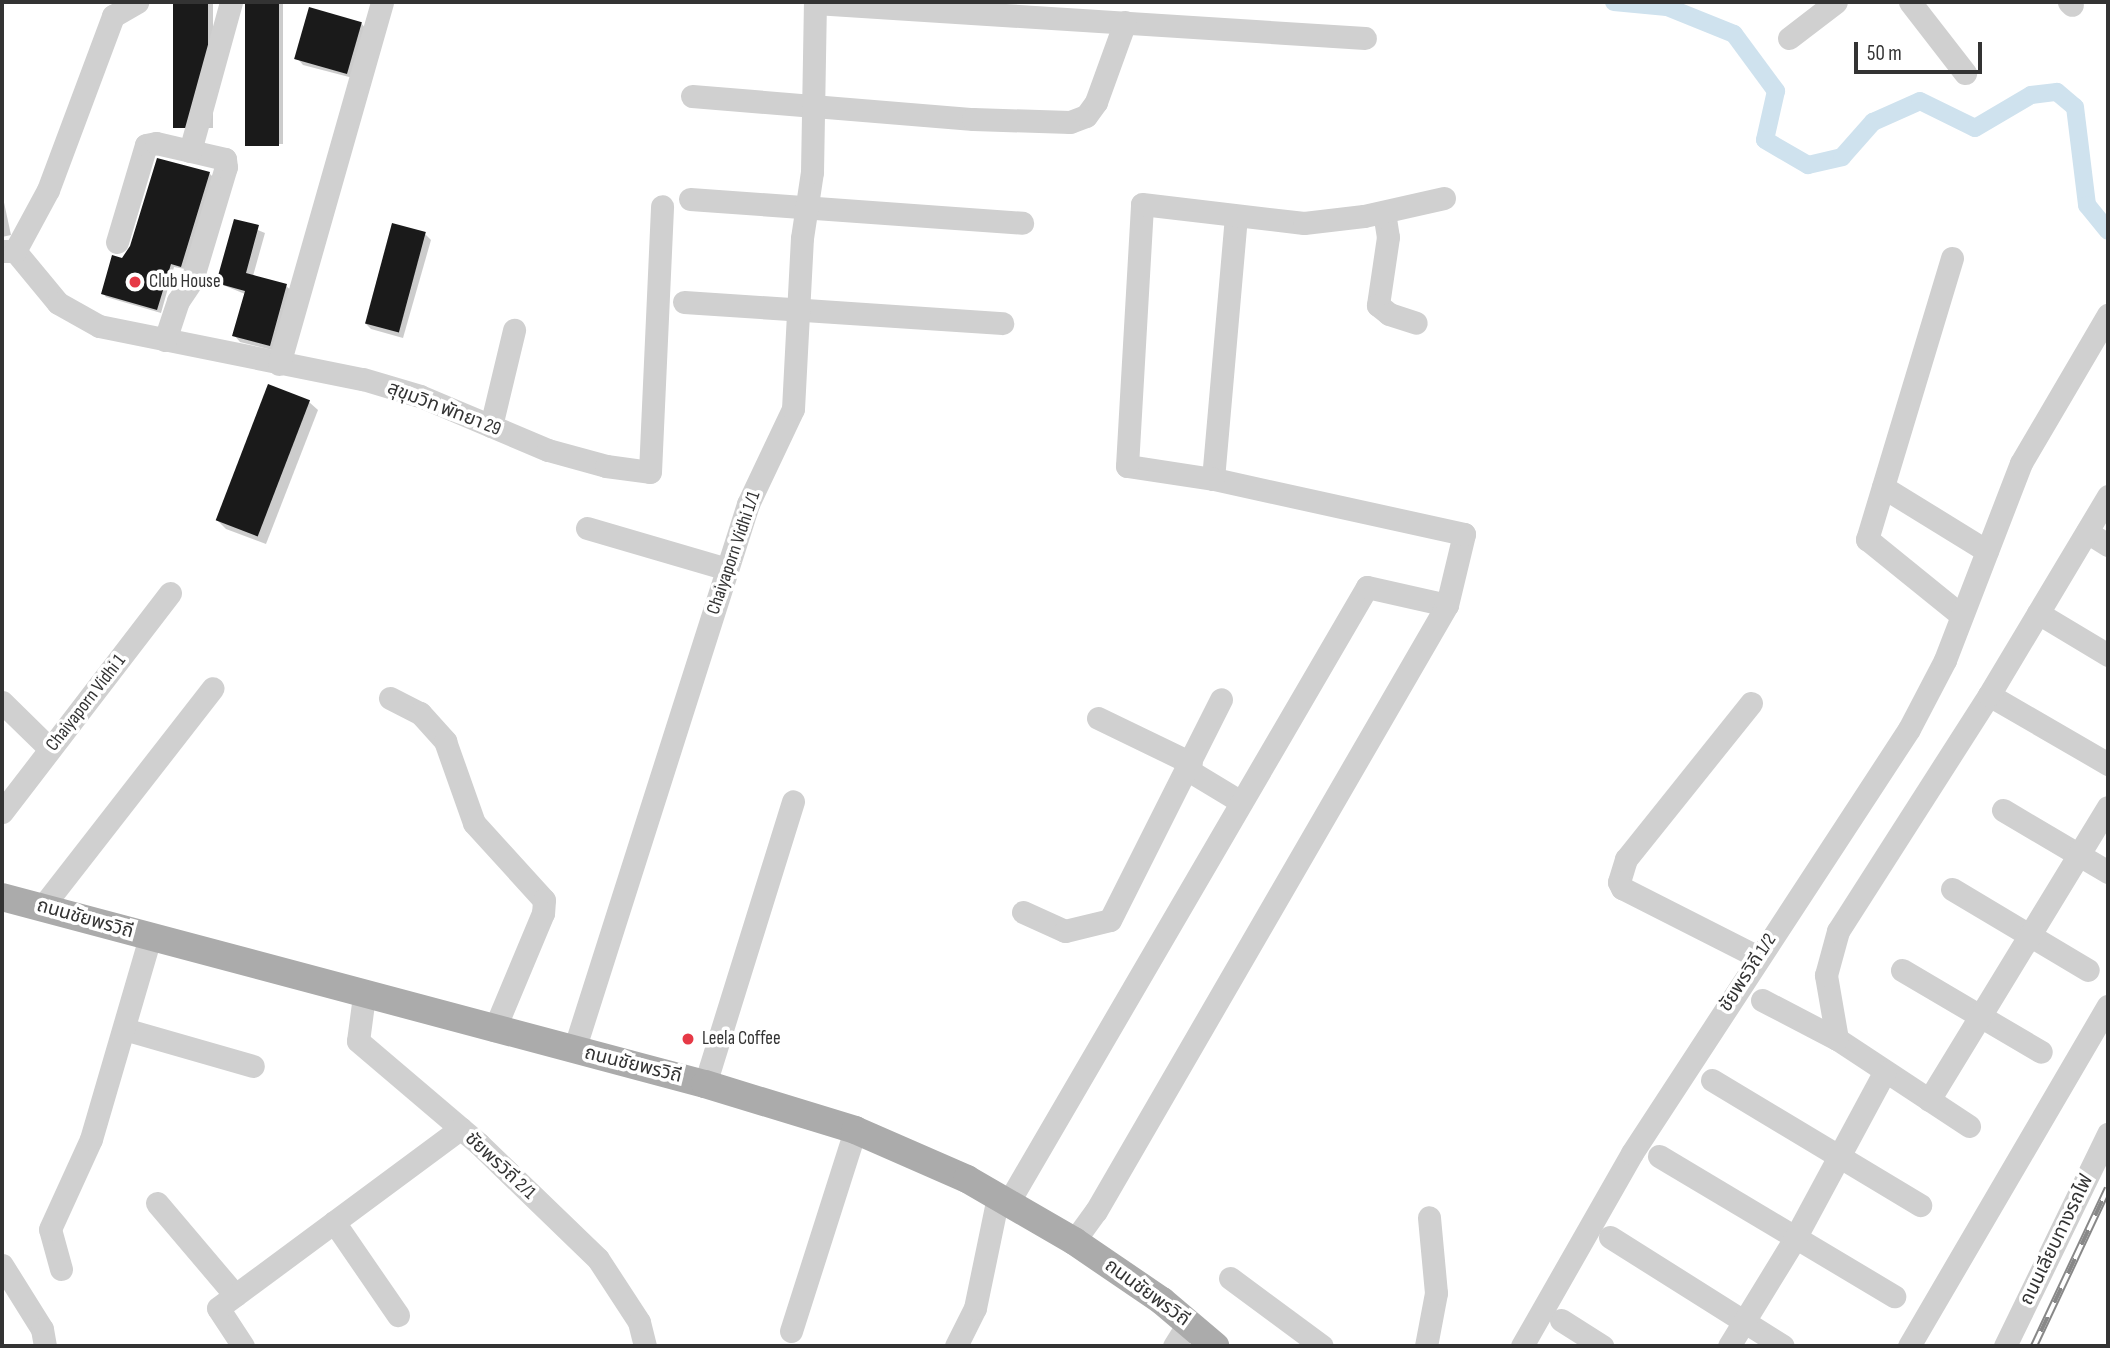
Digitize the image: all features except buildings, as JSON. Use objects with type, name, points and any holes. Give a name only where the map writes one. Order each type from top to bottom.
[{"type":"main road","name":"ถนนชัยพรวิถี","points":[[2,897],[43,906],[364,996],[705,1083],[855,1130],[1004,1200],[1074,1241],[1204,1337]]},
{"type":"street","points":[[8,251],[48,190],[113,16],[137,2]]},
{"type":"street","points":[[190,151],[231,2]]},
{"type":"street","points":[[279,364],[382,2]]},
{"type":"street","points":[[815,2],[1366,38]]},
{"type":"street","name":"Chaiyaporn Vidhi 1/1","points":[[574,1051],[748,504],[793,409],[797,308],[814,107],[815,2]]},
{"type":"street","points":[[1789,38],[1836,2]]},
{"type":"street","points":[[1910,2],[1965,73]]},
{"type":"street","points":[[692,96],[814,107],[1070,122],[1086,116],[1096,102],[1125,22]]},
{"type":"street","points":[[117,242],[146,145],[156,143],[225,159],[226,167],[192,280],[178,301],[165,340]]},
{"type":"street","points":[[1074,1241],[1096,1211],[1447,605],[1464,534],[1213,480],[1127,466],[1142,204],[1304,223],[1384,212],[1444,198]]},
{"type":"street","points":[[690,199],[1022,223]]},
{"type":"street","name":"สุขุมวิท พัทยา 29","points":[[8,251],[58,303],[99,326],[363,379],[548,450],[606,467],[650,472],[663,206]]},
{"type":"street","points":[[1384,212],[1388,237],[1378,305],[1388,314],[1416,323]]},
{"type":"street","points":[[1213,480],[1236,216]]},
{"type":"street","points":[[1952,258],[1867,538],[1966,606]]},
{"type":"street","points":[[684,302],[1002,323]]},
{"type":"street","name":"ชัยพรวิถี 1/2","points":[[1522,1346],[1632,1153],[1909,729],[1945,660],[2021,463],[2108,315]]},
{"type":"street","points":[[491,426],[514,330]]},
{"type":"street","points":[[1883,487],[1987,551]]},
{"type":"street","points":[[1837,1039],[1826,975],[1838,931],[1989,695],[2108,496]]},
{"type":"street","points":[[587,528],[727,569]]},
{"type":"street","points":[[2087,532],[2108,545]]},
{"type":"street","points":[[956,1346],[975,1308],[1004,1200],[1367,587],[1447,605]]},
{"type":"street","name":"Chaiyaporn Vidhi 1","points":[[2,812],[12,782],[42,742],[170,593]]},
{"type":"street","points":[[2038,613],[2108,655]]},
{"type":"street","points":[[43,906],[213,688]]},
{"type":"street","points":[[1989,695],[2108,764]]},
{"type":"street","points":[[390,698],[420,713],[445,741],[474,823],[544,900],[543,913],[494,1030]]},
{"type":"street","points":[[1023,912],[1065,932],[1110,920],[1190,767],[1221,699]]},
{"type":"street","points":[[2,702],[42,742]]},
{"type":"street","points":[[1751,703],[1619,872],[1622,888],[1758,957]]},
{"type":"street","points":[[1098,718],[1190,767],[1241,802]]},
{"type":"street","points":[[2,725],[42,742]]},
{"type":"street","points":[[705,1083],[793,802]]},
{"type":"street","points":[[1928,1100],[2108,807]]},
{"type":"street","points":[[2003,810],[2108,873]]},
{"type":"street","points":[[1952,889],[2088,970]]},
{"type":"street","points":[[61,1269],[50,1229],[91,1139],[150,937]]},
{"type":"street","points":[[1902,970],[1981,1014],[2041,1052]]},
{"type":"street","name":"ชัยพรวิถี 2/1","points":[[364,996],[358,1041],[461,1128],[598,1259],[639,1321],[645,1346]]},
{"type":"street","points":[[1762,1000],[1837,1039],[1884,1073],[1969,1126]]},
{"type":"street","points":[[1909,1346],[2108,1006]]},
{"type":"street","points":[[124,1029],[253,1066]]},
{"type":"street","points":[[1729,1346],[1794,1240],[1884,1073]]},
{"type":"street","points":[[1712,1080],[1920,1205]]},
{"type":"street","points":[[243,1346],[218,1308],[461,1128]]},
{"type":"street","points":[[791,1331],[855,1130]]},
{"type":"street","name":"ถนนเลียบทางรถไฟ","points":[[2005,1346],[2108,1133]]},
{"type":"street","points":[[1659,1156],[1794,1240],[1894,1296]]},
{"type":"street","points":[[157,1203],[235,1295]]},
{"type":"street","points":[[1426,1346],[1436,1293],[1429,1217]]},
{"type":"street","points":[[334,1222],[398,1315]]},
{"type":"street","points":[[1610,1237],[1783,1346]]},
{"type":"street","points":[[2,1265],[41,1329],[45,1346]]},
{"type":"street","points":[[1230,1278],[1322,1346]]},
{"type":"street","points":[[1561,1320],[1602,1346]]},
{"type":"street","points":[[1174,1346],[1204,1337]]},
{"type":"waterway","points":[[1614,2],[1667,7],[1734,34],[1776,91],[1765,140],[1808,165],[1842,157],[1873,122],[1920,101],[1975,128],[2031,95],[2057,92],[2075,107],[2087,205],[2108,231]]},
{"type":"railway","points":[[2034,1346],[2108,1188]]},
{"type":"place","name":"Club House","points":[[135,282]]},
{"type":"place","name":"Leela Coffee","points":[[688,1039]]}]
